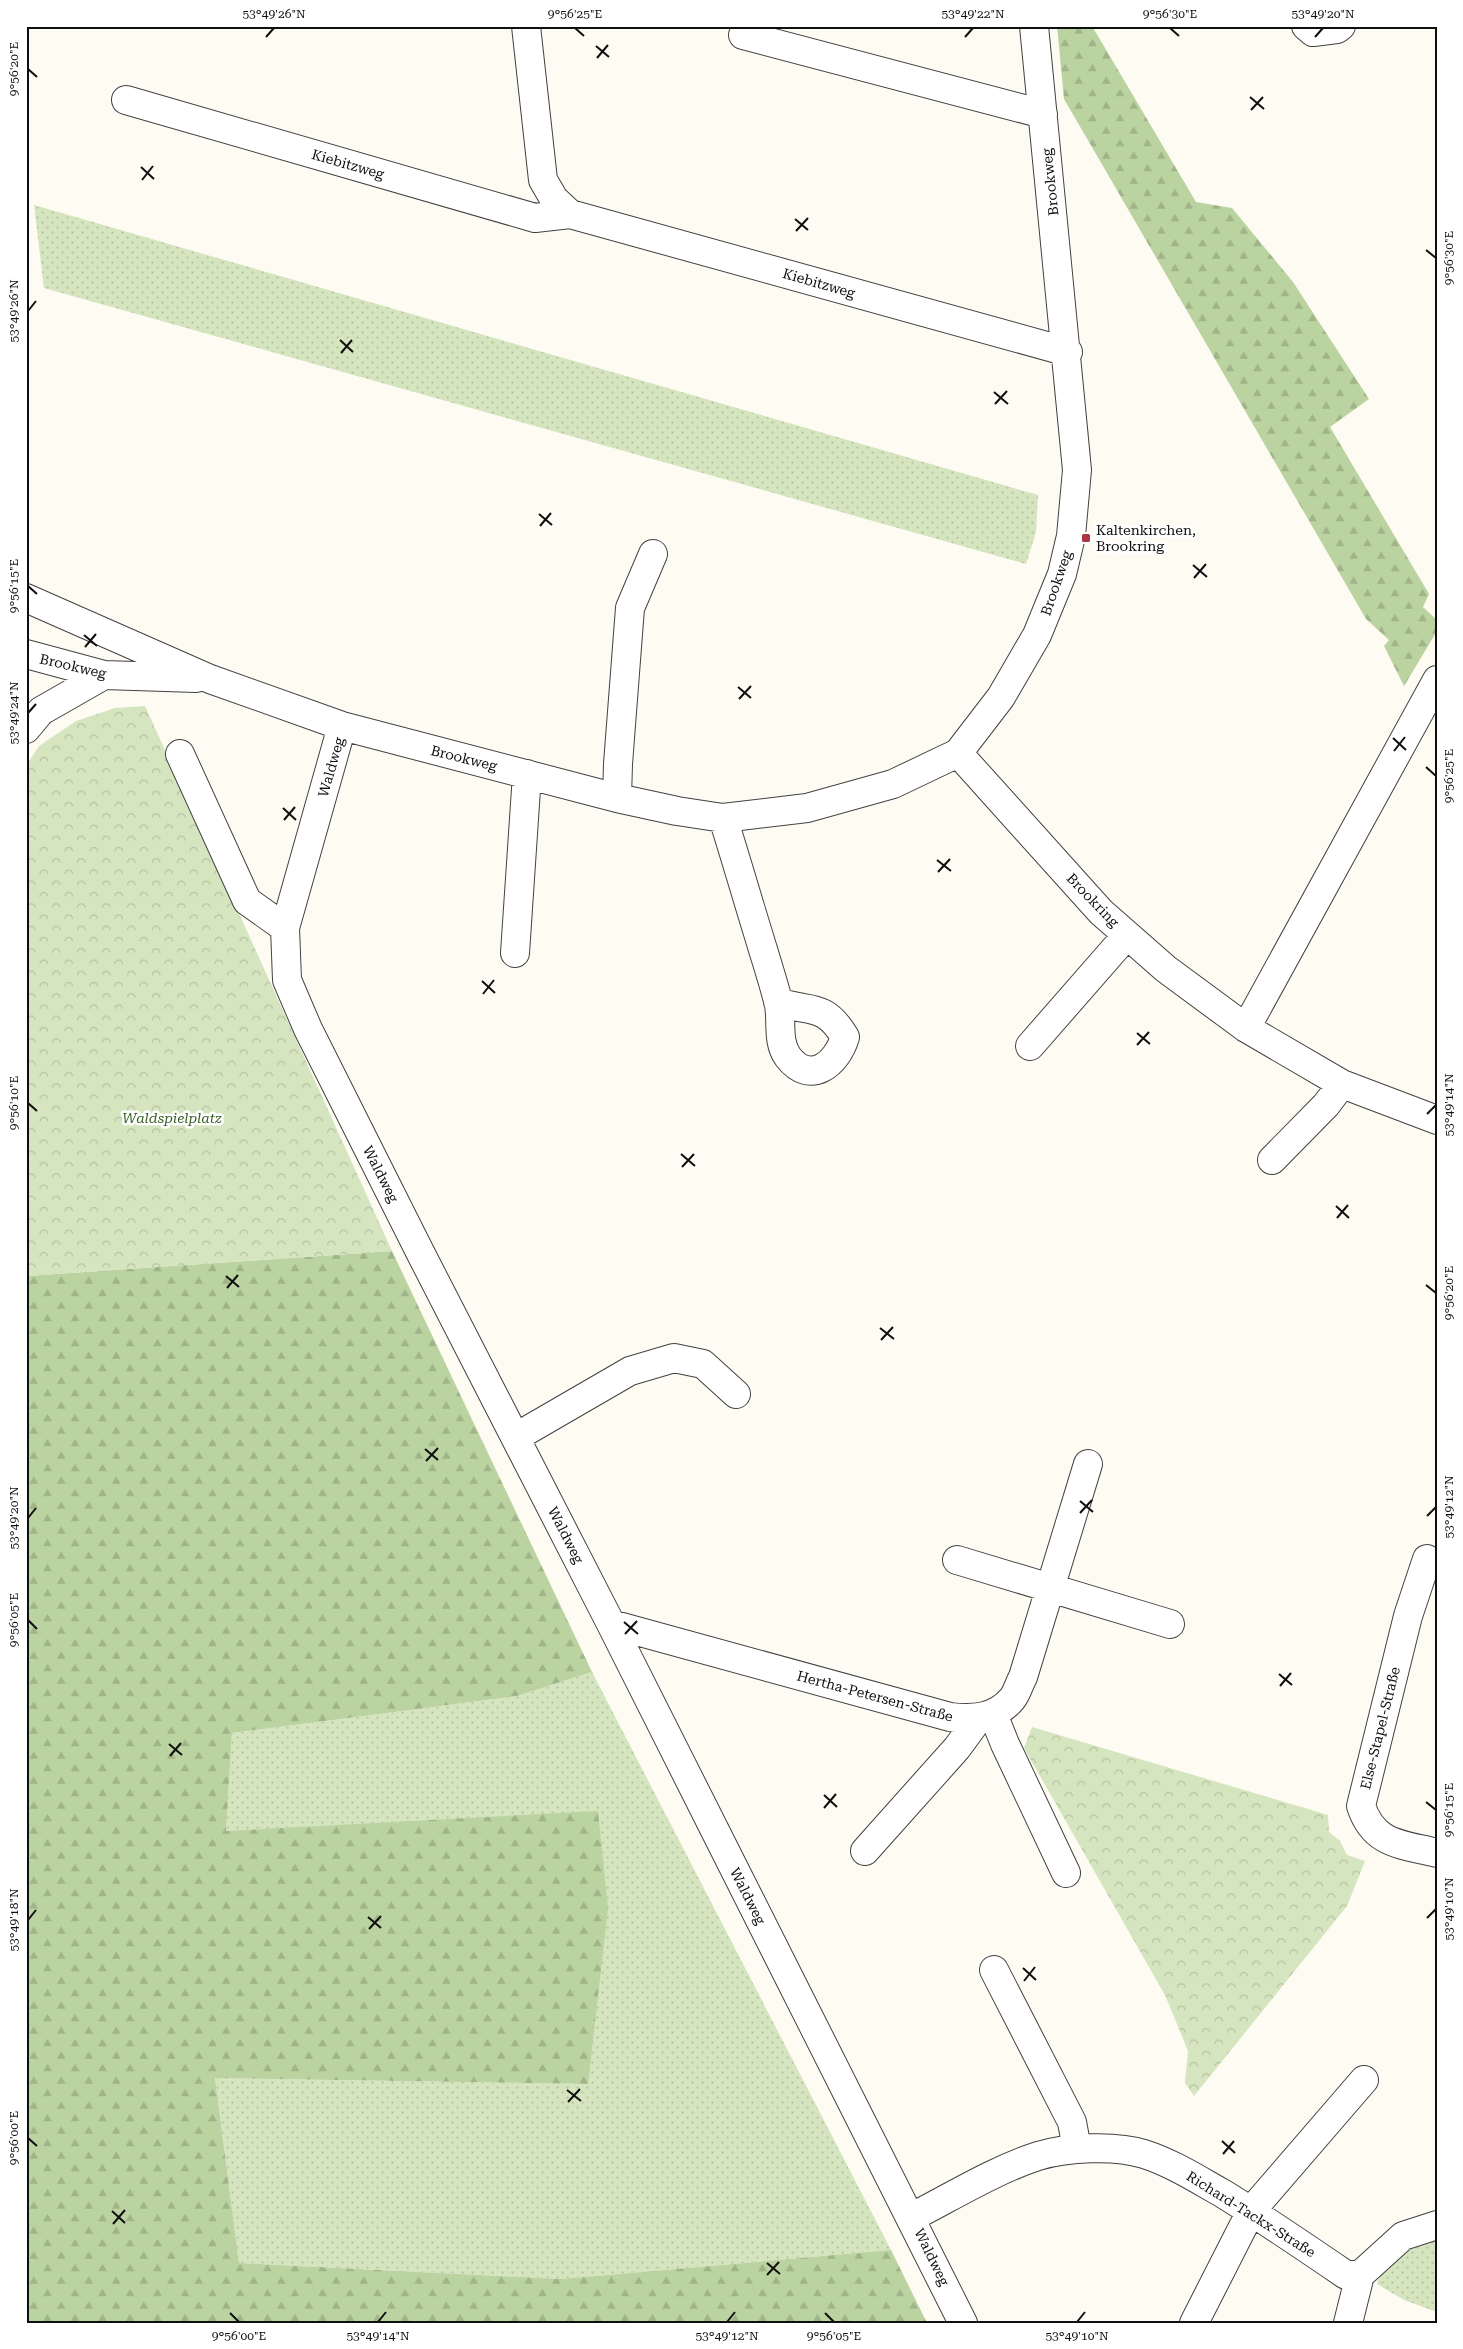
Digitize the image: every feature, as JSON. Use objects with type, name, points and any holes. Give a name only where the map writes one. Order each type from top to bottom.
[{"type":"street","name":"Kiebitzweg","points":[[526,26],[544,180],[554,199],[570,214]]},
{"type":"street","name":"Brookweg","points":[[26,598],[210,678],[342,726],[617,798],[676,811],[723,818],[807,808],[893,784],[958,753],[1001,697],[1036,635],[1062,574],[1071,536],[1077,470],[1068,352],[1034,26]]},
{"type":"street","points":[[1306,26],[1313,32],[1337,29],[1341,26]]},
{"type":"street","points":[[743,35],[1044,114]]},
{"type":"street","name":"Kiebitzweg","points":[[126,100],[535,218],[570,214],[1068,352]]},
{"type":"street","points":[[617,798],[619,744],[630,608],[653,554]]},
{"type":"street","name":"Brookweg","points":[[26,654],[104,675],[210,678]]},
{"type":"street","points":[[26,729],[41,711],[104,675]]},
{"type":"street","points":[[1246,1028],[1437,680]]},
{"type":"street","name":"Waldweg","points":[[342,726],[285,928],[287,980],[308,1029],[612,1624],[854,2106],[912,2217],[963,2323]]},
{"type":"street","name":"Brookring","points":[[958,753],[1101,912],[1166,969],[1246,1028],[1342,1084],[1437,1120]]},
{"type":"street","points":[[180,754],[248,901],[285,928]]},
{"type":"street","points":[[515,953],[527,774]]},
{"type":"street","points":[[723,818],[778,1002]]},
{"type":"street","points":[[1030,1046],[1127,935]]},
{"type":"street","points":[[1272,1160],[1326,1105],[1342,1084]]},
{"type":"street","points":[[516,1437],[630,1371],[674,1358],[703,1364],[736,1394]]},
{"type":"street","points":[[865,1851],[986,1716],[1012,1698],[1023,1677],[1088,1464]]},
{"type":"street","name":"Else-Stapel-Straße","points":[[1428,1559],[1408,1616],[1364,1787],[1362,1806],[1367,1822],[1377,1834],[1393,1842],[1437,1854]]},
{"type":"street","points":[[957,1560],[1170,1624]]},
{"type":"street","name":"Hertha-Petersen-Straße","points":[[612,1624],[950,1717],[972,1720],[986,1716]]},
{"type":"street","points":[[986,1716],[1066,1873]]},
{"type":"street","points":[[994,1970],[1072,2122],[1077,2149]]},
{"type":"street","points":[[1194,2323],[1251,2211],[1364,2080]]},
{"type":"street","name":"Richard-Tackx-Straße","points":[[912,2217],[1039,2155],[1077,2149],[1121,2150],[1144,2154],[1191,2175],[1251,2211],[1346,2275],[1360,2275]]},
{"type":"street","points":[[1348,2323],[1360,2275],[1403,2236],[1437,2225]]},
{"type":"green space","points":[[1057,26],[1092,26],[1196,202],[1232,208],[1293,282],[1369,399],[1330,427],[1429,594],[1423,607],[1437,620],[1437,631],[1404,686],[1384,646],[1389,640],[1366,619],[1064,99]]},
{"type":"green space","points":[[34,205],[1038,495],[1036,532],[1026,564],[44,288]]},
{"type":"green space","name":"Waldspielplatz","points":[[145,706],[392,1251],[26,1276],[26,766],[39,746],[76,721],[115,708]]},
{"type":"green space","points":[[392,1251],[592,1672],[517,1696],[232,1733],[226,1831],[598,1811],[608,1908],[588,2084],[215,2078],[239,2263],[561,2279],[891,2250],[927,2323],[26,2323],[26,1276]]},
{"type":"green space","points":[[592,1672],[891,2250],[561,2279],[239,2263],[215,2078],[588,2084],[598,1812],[226,1832],[232,1733],[517,1696]]},
{"type":"green space","points":[[1032,1727],[1328,1815],[1329,1832],[1340,1841],[1347,1855],[1365,1861],[1347,1906],[1194,2096],[1185,2083],[1188,2051],[1165,1995],[1024,1748]]},
{"type":"green space","points":[[1437,2236],[1437,2312],[1404,2300],[1377,2284],[1386,2267],[1393,2259],[1418,2243]]},
{"type":"place","name":"Kaltenkirchen, Brookring","points":[[1086,538]]}]
